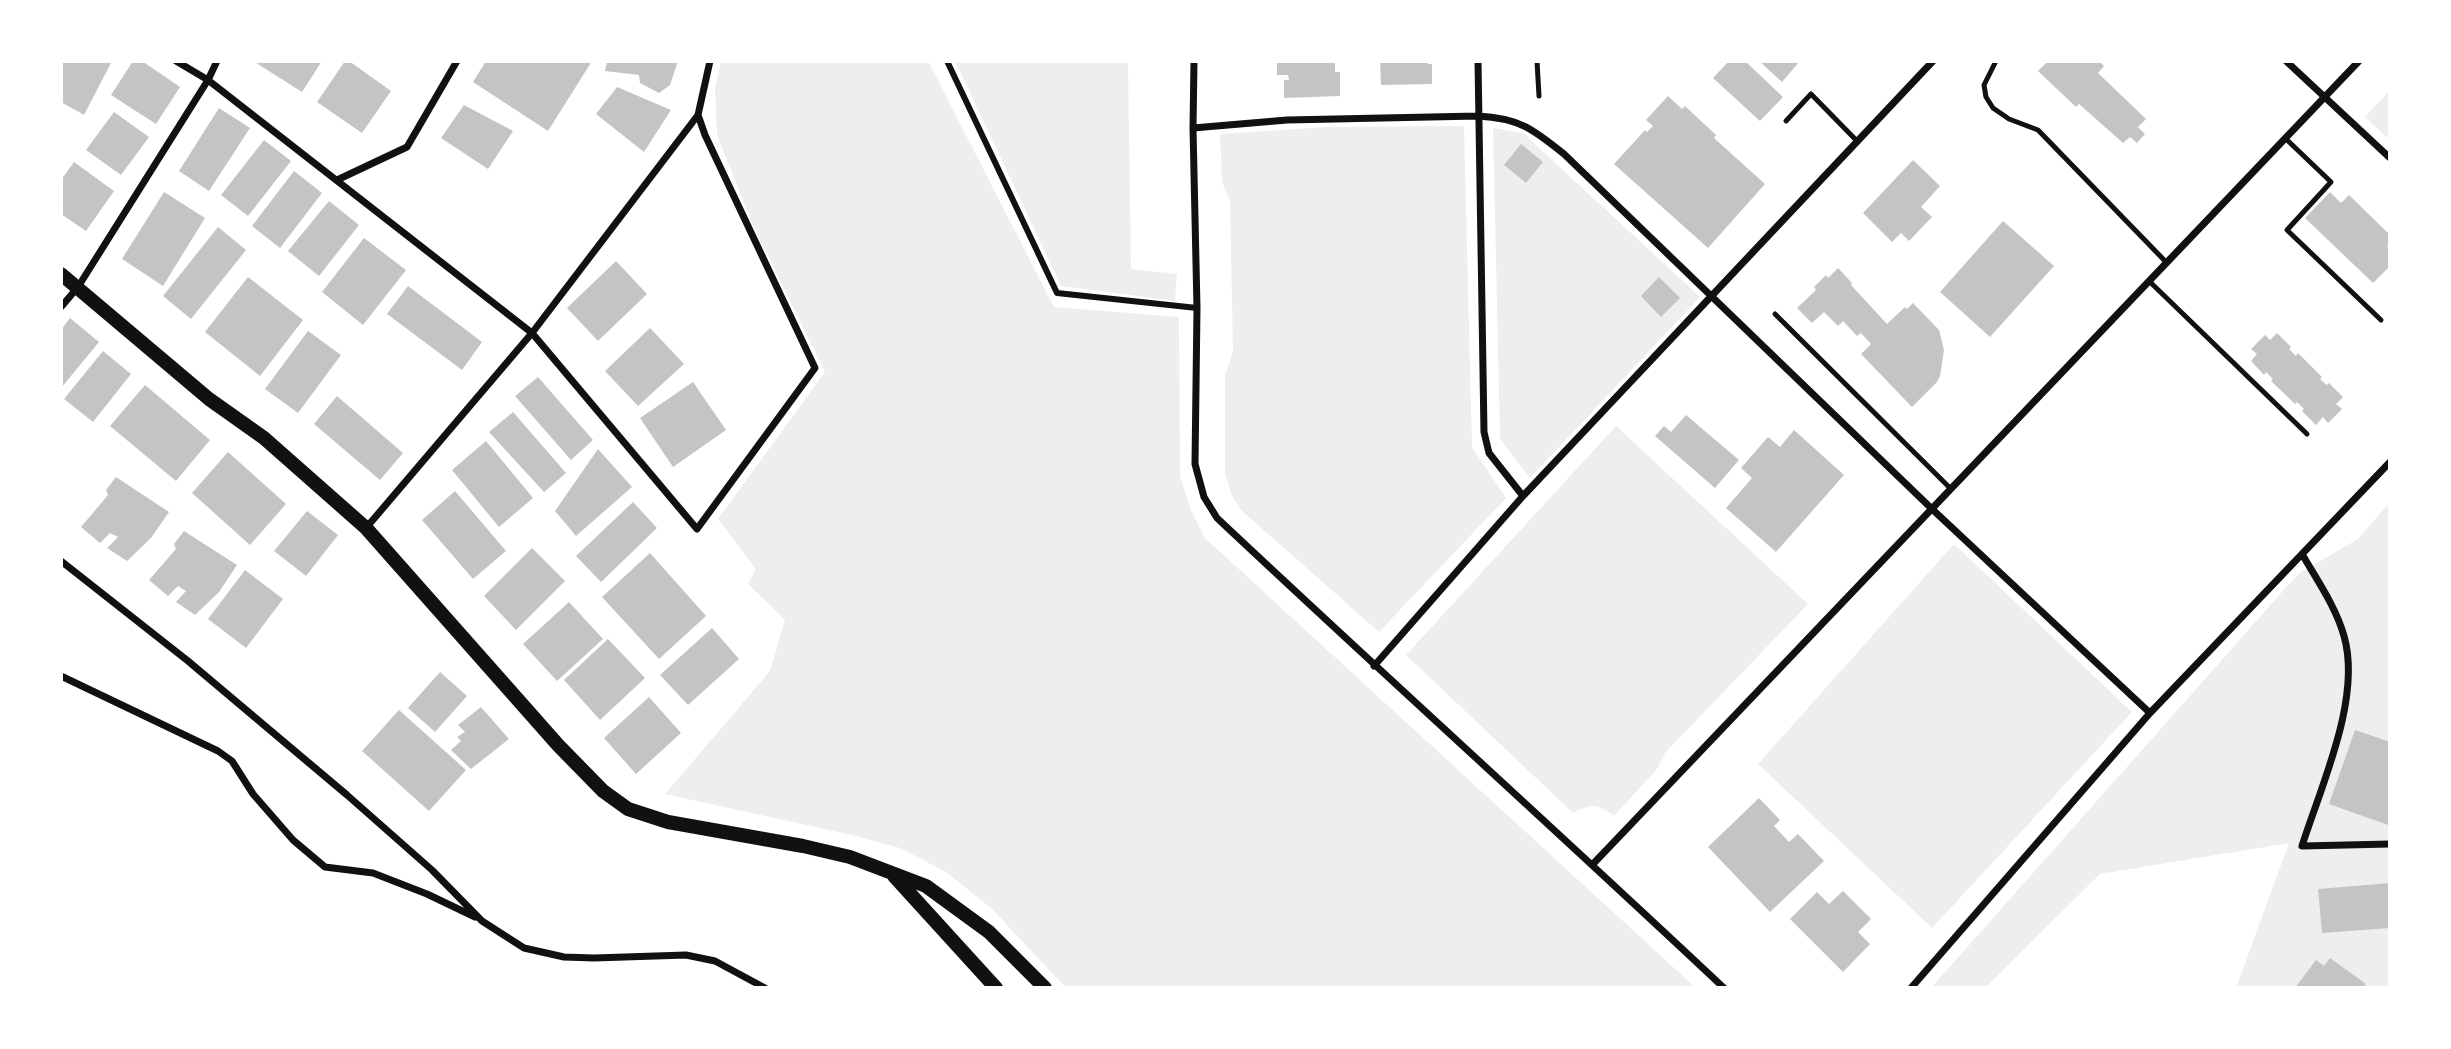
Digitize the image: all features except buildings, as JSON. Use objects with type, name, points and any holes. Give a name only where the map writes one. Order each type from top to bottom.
[{"type":"main road","points":[[61,274],[209,399],[264,438],[366,528],[603,792],[628,809],[690,827],[803,846],[850,857],[926,886],[989,932],[1045,988]]},
{"type":"main road","points":[[890,873],[996,988]]},
{"type":"street","points":[[176,61],[208,80],[532,332],[697,529],[815,368],[698,116]]},
{"type":"street","points":[[61,307],[78,287],[208,80],[217,61]]},
{"type":"street","points":[[337,180],[407,147],[457,61]]},
{"type":"street","points":[[366,528],[532,332],[698,116],[710,61]]},
{"type":"street","points":[[947,61],[1057,293],[1197,308]]},
{"type":"street","points":[[1194,61],[1197,308],[1195,464],[1204,497],[1217,519],[1724,988]]},
{"type":"street","points":[[1478,61],[1484,432],[1489,453],[1523,496]]},
{"type":"street","points":[[1374,666],[1523,496],[1933,61]]},
{"type":"street","points":[[2287,61],[2390,158]]},
{"type":"street","points":[[1593,864],[2359,61]]},
{"type":"street","points":[[1193,128],[1287,120],[1503,117],[1539,134],[1564,154],[1932,509],[2150,713]]},
{"type":"street","points":[[1911,988],[2150,713],[2390,462]]},
{"type":"street","points":[[2302,554],[2334,610],[2344,637],[2348,684],[2343,719],[2302,846],[2390,844]]},
{"type":"street","points":[[61,561],[188,661],[347,795],[432,870],[482,921]]},
{"type":"street","points":[[61,676],[218,751],[232,761],[253,794],[293,840],[325,867],[373,873],[427,894],[482,921],[524,948],[564,957],[686,955],[715,961],[765,988]]},
{"type":"lane","points":[[1537,61],[1539,96]]},
{"type":"lane","points":[[1996,61],[1984,85],[1986,97],[1993,108],[2009,119],[2038,130],[2167,263]]},
{"type":"lane","points":[[1786,121],[1811,94],[1858,142]]},
{"type":"lane","points":[[2285,138],[2331,182],[2287,229],[2381,320]]},
{"type":"lane","points":[[2149,281],[2307,434]]},
{"type":"lane","points":[[1775,314],[1951,489]]},
{"type":"shaded area","points":[[721,61],[928,61],[1054,307],[1179,317],[1180,476],[1191,511],[1205,538],[1696,988],[1066,988],[992,909],[946,872],[900,848],[665,794],[770,671],[785,620],[748,584],[756,569],[718,519],[825,372],[754,228],[717,135],[715,89]]},
{"type":"shaded area","points":[[955,61],[1128,61],[1131,269],[1177,274],[1175,301],[1061,286]]},
{"type":"shaded area","points":[[2390,90],[2390,140],[2365,117]]},
{"type":"shaded area","points":[[1464,126],[1472,447],[1506,498],[1379,632],[1241,510],[1232,496],[1225,473],[1225,376],[1233,351],[1230,200],[1222,182],[1220,134],[1328,127]]},
{"type":"shaded area","points":[[1493,128],[1523,133],[1700,297],[1530,478],[1500,439]]},
{"type":"shaded area","points":[[1616,426],[1808,604],[1665,753],[1657,769],[1614,816],[1594,806],[1573,813],[1406,655]]},
{"type":"shaded area","points":[[2390,502],[2390,988],[2236,988],[2289,843],[2100,874],[1985,988],[1931,988],[2298,574],[2358,539]]},
{"type":"shaded area","points":[[1954,544],[2132,712],[1932,928],[1758,764]]}]
